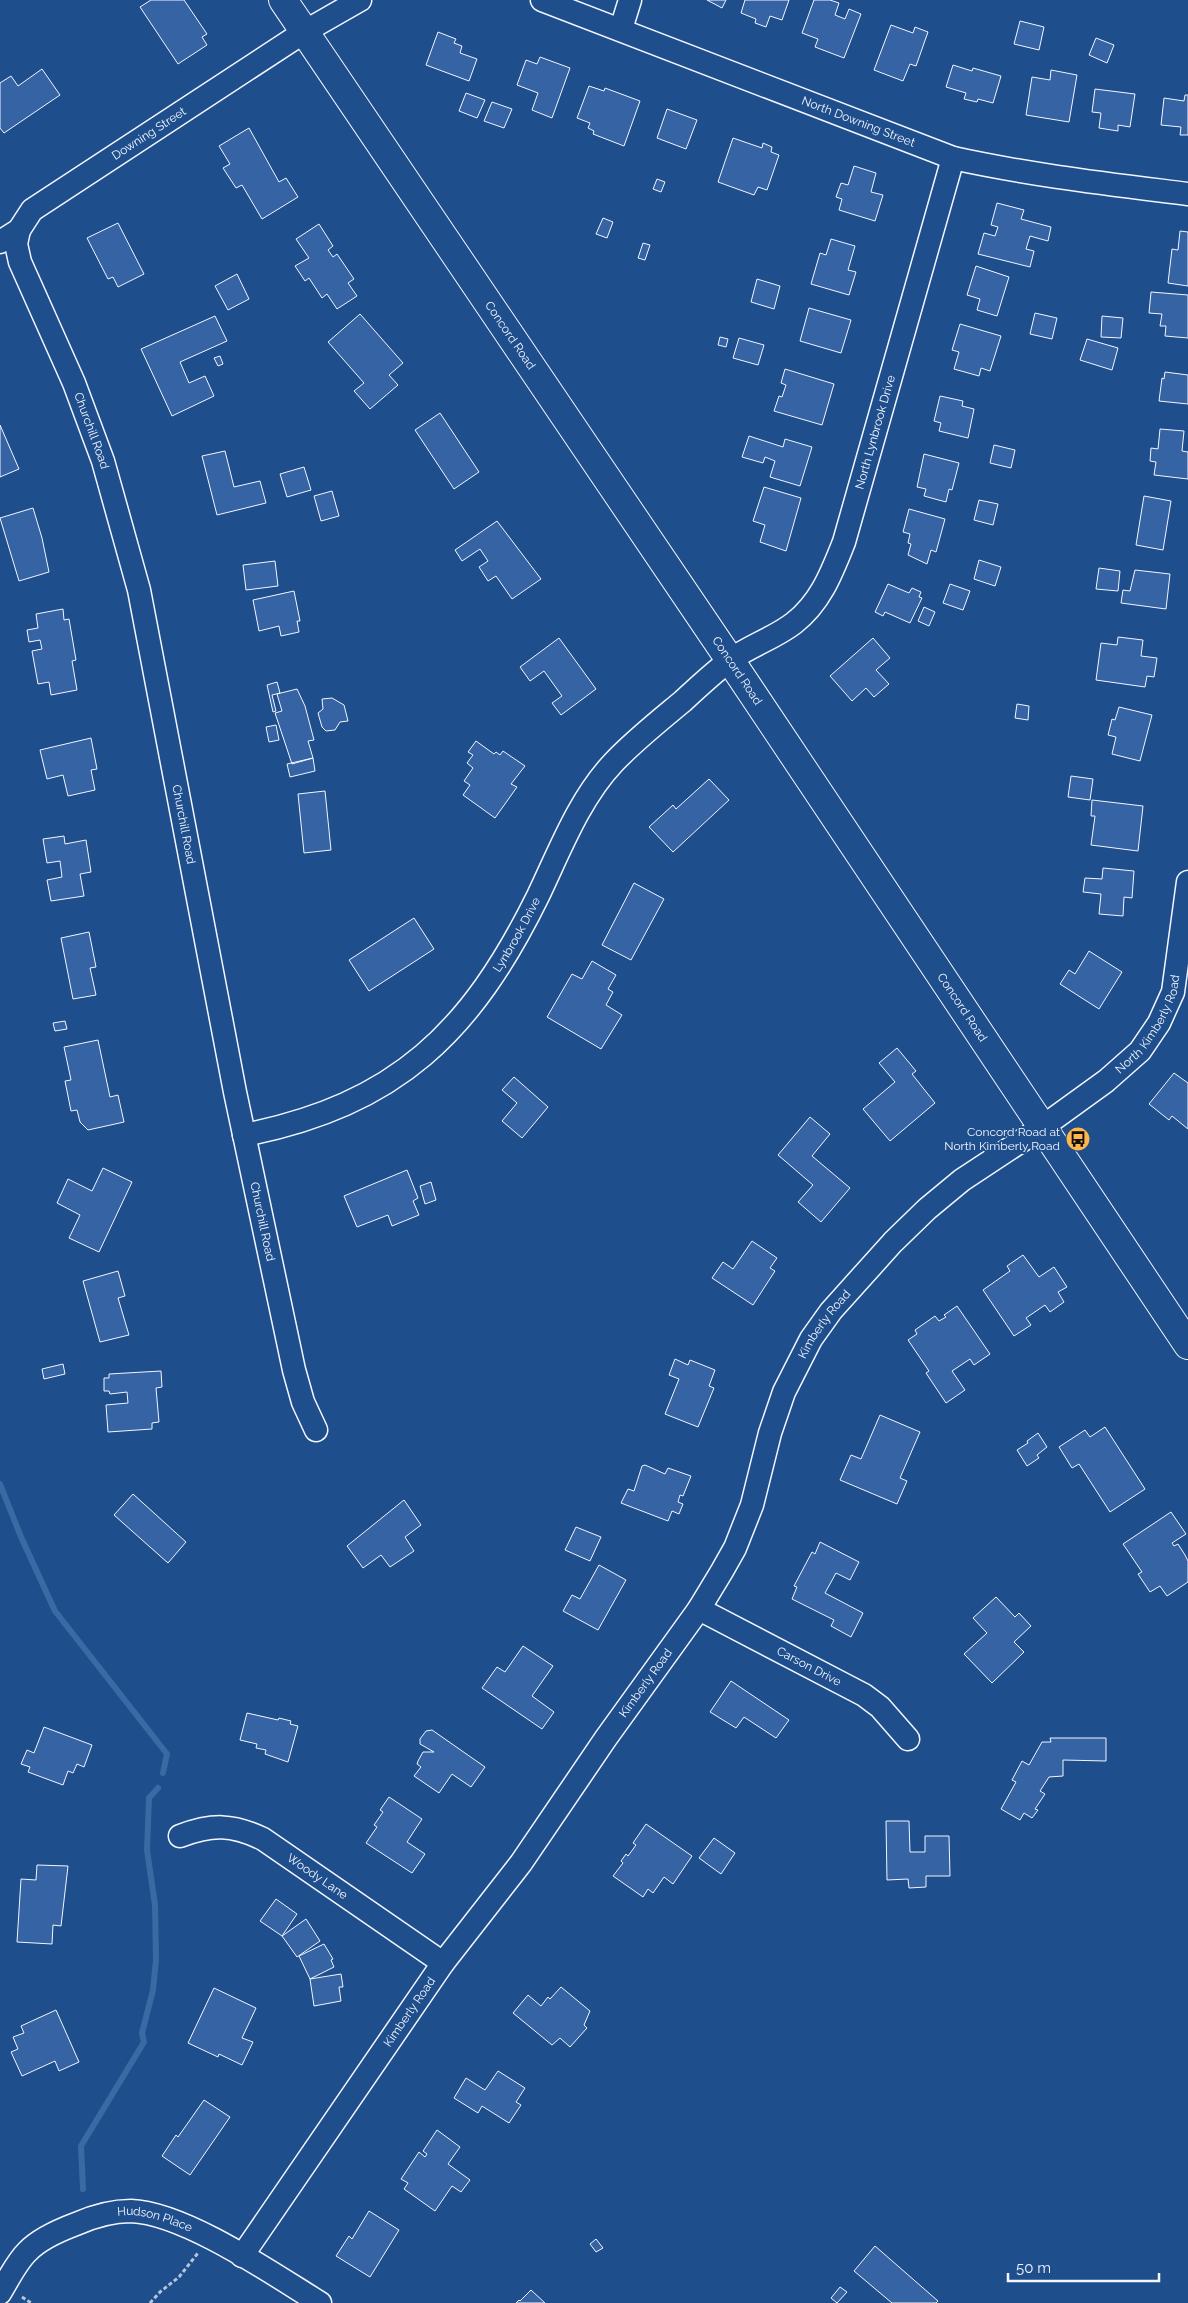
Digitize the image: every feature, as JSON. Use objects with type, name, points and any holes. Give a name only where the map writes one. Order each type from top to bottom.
[{"type":"main road","name":"Concord Road","points":[[283,0],[730,660],[1041,1128],[1188,1345]]},
{"type":"street","points":[[304,32],[360,0]]},
{"type":"street","name":"North Downing Street","points":[[542,0],[953,158],[999,168],[1057,177],[1188,194]]},
{"type":"street","points":[[621,29],[630,0]]},
{"type":"street","name":"Downing Street","points":[[9,236],[32,210],[304,32]]},
{"type":"street","name":"North Lynbrook Drive","points":[[730,660],[794,623],[813,604],[832,572],[850,522],[953,158]]},
{"type":"street","name":"Churchill Road","points":[[9,236],[16,244],[20,262],[74,383],[103,461],[139,590],[244,1135],[294,1370],[303,1402],[316,1430]]},
{"type":"street","name":"Lynbrook Drive","points":[[244,1135],[283,1127],[317,1117],[360,1098],[400,1074],[433,1048],[465,1014],[493,977],[520,934],[586,798],[606,771],[627,748],[730,660]]},
{"type":"street","name":"North Kimberly Road","points":[[1041,1128],[1106,1081],[1140,1051],[1181,994],[1188,882]]},
{"type":"street","name":"Kimberly Road","points":[[242,2256],[443,1963],[521,1864],[606,1738],[698,1609],[734,1548],[748,1514],[770,1433],[784,1392],[811,1339],[831,1311],[893,1242],[927,1209],[962,1180],[1041,1128]]},
{"type":"street","name":"Carson Drive","points":[[698,1609],[864,1695],[880,1707],[908,1739]]},
{"type":"street","name":"Woody Lane","points":[[180,1836],[200,1828],[231,1827],[247,1831],[262,1839],[443,1963]]},
{"type":"street","name":"Hudson Place","points":[[0,2293],[27,2251],[49,2236],[99,2214],[133,2211],[155,2214],[182,2224],[242,2256],[320,2303]]},
{"type":"path","points":[[150,2303],[178,2277],[209,2238]]},
{"type":"building","points":[[151,0],[184,0],[207,34],[202,37],[207,45],[178,64],[140,7]]},
{"type":"building","points":[[707,0],[726,0],[722,8]]},
{"type":"building","points":[[745,0],[789,0],[782,20],[770,16],[766,27],[755,23],[756,19],[741,13]]},
{"type":"building","points":[[814,0],[830,0],[839,3],[835,15],[845,19],[849,9],[861,14],[844,58],[815,47],[818,39],[802,33]]},
{"type":"building","points":[[1020,21],[1044,27],[1039,50],[1014,44]]},
{"type":"building","points":[[891,25],[913,33],[915,27],[928,32],[916,66],[910,64],[903,81],[874,70]]},
{"type":"building","points":[[438,32],[456,39],[454,43],[462,46],[460,53],[477,59],[469,81],[426,65]]},
{"type":"building","points":[[1096,38],[1114,45],[1107,63],[1089,55]]},
{"type":"building","points":[[540,57],[570,68],[552,118],[532,110],[538,93],[517,85],[526,60],[537,64]]},
{"type":"building","points":[[953,65],[972,71],[973,68],[1001,76],[993,103],[978,99],[977,102],[964,99],[966,93],[946,87]]},
{"type":"building","points":[[42,69],[60,95],[4,133],[0,128],[0,83],[11,76],[18,86]]},
{"type":"building","points":[[1051,70],[1077,75],[1069,122],[1026,115],[1032,77],[1050,80]]},
{"type":"building","points":[[589,86],[604,91],[605,88],[640,101],[624,146],[593,134],[594,131],[588,128],[590,123],[577,118]]},
{"type":"building","points":[[1095,89],[1135,94],[1130,127],[1118,125],[1118,131],[1099,128],[1101,113],[1092,112]]},
{"type":"building","points":[[466,93],[485,100],[477,118],[459,111]]},
{"type":"building","points":[[1185,95],[1188,95],[1188,135],[1180,135],[1181,127],[1161,125],[1164,98],[1184,101]]},
{"type":"building","points":[[492,102],[512,109],[504,128],[484,121]]},
{"type":"building","points":[[667,109],[697,120],[686,149],[657,138]]},
{"type":"building","points":[[249,128],[279,182],[286,178],[298,197],[262,219],[242,185],[236,188],[223,168],[230,164],[219,146]]},
{"type":"building","points":[[733,138],[762,148],[763,143],[772,147],[771,152],[779,155],[767,190],[758,187],[754,195],[718,182]]},
{"type":"building","points":[[854,166],[876,173],[871,192],[883,195],[875,221],[839,210],[842,199],[836,197],[841,183],[848,185]]},
{"type":"building","points":[[657,179],[665,182],[661,192],[653,189]]},
{"type":"building","points":[[997,203],[1024,210],[1021,219],[1051,227],[1048,241],[1030,236],[1026,249],[1034,251],[1030,267],[978,254],[984,233],[995,236],[998,227],[991,225]]},
{"type":"building","points":[[603,218],[613,222],[607,238],[596,234]]},
{"type":"building","points":[[118,223],[144,274],[118,287],[113,277],[108,279],[87,238]]},
{"type":"building","points":[[319,224],[333,246],[328,250],[333,257],[337,254],[354,279],[348,283],[357,296],[337,309],[327,294],[322,298],[309,278],[305,281],[295,266],[309,258],[296,239]]},
{"type":"building","points":[[1180,231],[1188,232],[1188,286],[1168,283],[1172,249],[1178,250]]},
{"type":"building","points":[[831,239],[855,246],[848,270],[856,272],[849,295],[811,284],[820,253],[826,255]]},
{"type":"building","points":[[643,243],[650,245],[645,260],[638,258]]},
{"type":"building","points":[[976,266],[1009,277],[997,316],[977,310],[980,299],[967,295]]},
{"type":"building","points":[[237,274],[249,299],[228,310],[215,286]]},
{"type":"building","points":[[757,279],[780,286],[774,309],[751,302]]},
{"type":"building","points":[[1151,292],[1188,295],[1188,338],[1165,336],[1166,326],[1160,326],[1162,314],[1149,313]]},
{"type":"building","points":[[809,308],[851,320],[841,353],[800,341]]},
{"type":"building","points":[[1035,313],[1057,318],[1052,339],[1030,334]]},
{"type":"building","points":[[360,314],[403,363],[389,375],[398,385],[370,409],[354,391],[364,383],[328,342]]},
{"type":"building","points":[[215,316],[227,341],[180,362],[189,383],[205,376],[214,396],[172,416],[141,349]]},
{"type":"building","points":[[1102,316],[1123,318],[1121,338],[1101,337]]},
{"type":"building","points":[[960,324],[1001,336],[990,371],[981,368],[979,376],[954,369],[959,352],[952,350]]},
{"type":"building","points":[[720,337],[728,339],[726,347],[718,345]]},
{"type":"building","points":[[739,338],[764,345],[758,365],[733,358]]},
{"type":"building","points":[[1087,339],[1118,348],[1112,370],[1080,360]]},
{"type":"building","points":[[220,356],[223,364],[218,366],[214,358]]},
{"type":"building","points":[[785,369],[834,384],[822,425],[774,411],[779,396],[782,397],[786,385],[781,383]]},
{"type":"building","points":[[1165,372],[1188,375],[1188,404],[1159,401],[1162,378],[1164,379]]},
{"type":"building","points":[[940,396],[963,401],[962,406],[974,409],[968,438],[939,431],[941,423],[934,421]]},
{"type":"building","points":[[440,413],[479,472],[454,489],[415,430]]},
{"type":"building","points":[[0,425],[19,469],[0,477]]},
{"type":"building","points":[[1160,429],[1184,431],[1182,451],[1188,452],[1188,479],[1154,475],[1156,462],[1150,461],[1151,448],[1158,449]]},
{"type":"building","points":[[749,436],[783,447],[785,439],[812,447],[800,486],[770,477],[775,461],[765,457],[763,463],[742,457]]},
{"type":"building","points":[[994,445],[1015,450],[1011,468],[990,463]]},
{"type":"building","points":[[225,451],[234,487],[260,481],[266,503],[217,515],[202,456]]},
{"type":"building","points":[[924,454],[959,463],[952,490],[949,489],[946,502],[924,496],[926,489],[917,487]]},
{"type":"building","points":[[304,467],[311,490],[287,497],[280,474]]},
{"type":"building","points":[[764,487],[801,498],[786,551],[760,542],[765,525],[753,521]]},
{"type":"building","points":[[332,491],[339,516],[321,521],[314,496]]},
{"type":"building","points":[[1144,496],[1171,501],[1163,550],[1136,545]]},
{"type":"building","points":[[979,500],[998,504],[993,525],[974,520]]},
{"type":"building","points":[[33,508],[49,572],[19,581],[0,518]]},
{"type":"building","points":[[909,509],[945,519],[936,552],[931,550],[927,564],[908,555],[911,544],[908,543],[910,534],[903,532]]},
{"type":"building","points":[[497,521],[541,579],[512,599],[496,576],[488,581],[479,567],[488,561],[480,549],[462,561],[455,550]]},
{"type":"building","points":[[979,560],[1001,567],[995,586],[974,579]]},
{"type":"building","points":[[275,561],[278,586],[246,590],[243,565]]},
{"type":"building","points":[[1099,568],[1120,571],[1118,591],[1096,589]]},
{"type":"building","points":[[1135,570],[1170,574],[1166,609],[1121,603],[1123,590],[1130,591]]},
{"type":"building","points":[[888,584],[909,593],[912,588],[921,592],[919,597],[922,598],[910,623],[885,612],[883,616],[875,612]]},
{"type":"building","points":[[950,584],[970,591],[963,610],[943,603]]},
{"type":"building","points":[[294,591],[300,621],[297,621],[299,632],[281,636],[279,626],[259,631],[253,600]]},
{"type":"building","points":[[924,607],[935,612],[929,626],[918,621]]},
{"type":"building","points":[[63,609],[64,620],[69,619],[76,660],[72,661],[77,690],[51,695],[49,682],[38,684],[32,651],[42,649],[40,640],[29,642],[27,630],[38,628],[36,614]]},
{"type":"building","points":[[1118,637],[1143,640],[1141,656],[1157,658],[1154,677],[1147,676],[1145,687],[1096,680],[1101,643],[1117,645]]},
{"type":"building","points":[[559,638],[596,689],[561,715],[552,703],[562,696],[544,671],[530,681],[520,667]]},
{"type":"building","points":[[873,638],[890,658],[876,670],[889,684],[874,697],[866,688],[852,701],[830,676]]},
{"type":"building","points":[[277,682],[280,693],[272,695],[276,711],[273,712],[267,685]]},
{"type":"building","points":[[297,689],[305,706],[314,740],[308,741],[313,758],[292,764],[275,713],[282,711],[277,694]]},
{"type":"building","points":[[332,698],[344,705],[348,721],[340,722],[335,730],[326,731],[322,727],[318,713],[323,709],[322,699]]},
{"type":"building","points":[[1017,704],[1029,706],[1028,720],[1015,718]]},
{"type":"building","points":[[1119,707],[1152,715],[1140,761],[1112,754],[1116,737],[1108,735],[1112,719],[1115,720]]},
{"type":"building","points":[[276,725],[279,740],[269,742],[266,727]]},
{"type":"building","points":[[91,738],[97,769],[91,770],[95,790],[68,796],[63,775],[47,779],[40,750]]},
{"type":"building","points":[[476,741],[494,754],[496,752],[500,755],[503,751],[525,766],[511,784],[517,787],[495,818],[463,795],[470,785],[464,781],[473,768],[467,763],[473,755],[468,752]]},
{"type":"building","points":[[313,758],[315,771],[290,777],[287,764]]},
{"type":"building","points":[[1071,776],[1093,779],[1090,800],[1068,797]]},
{"type":"building","points":[[709,779],[729,800],[673,852],[649,827],[673,805],[676,809]]},
{"type":"building","points":[[325,791],[331,850],[304,853],[298,794]]},
{"type":"building","points":[[1092,800],[1143,806],[1138,851],[1091,845],[1095,816],[1091,816]]},
{"type":"building","points":[[64,836],[65,844],[86,840],[91,872],[80,874],[84,896],[51,901],[47,880],[62,877],[60,861],[47,863],[43,839]]},
{"type":"building","points":[[1103,868],[1134,871],[1132,898],[1124,897],[1123,916],[1099,914],[1101,894],[1083,892],[1085,878],[1102,879]]},
{"type":"building","points":[[634,883],[664,899],[631,960],[602,945]]},
{"type":"building","points":[[414,918],[434,949],[369,991],[349,960]]},
{"type":"building","points":[[89,932],[96,967],[90,968],[96,995],[73,999],[61,938]]},
{"type":"building","points":[[1089,951],[1122,972],[1099,1009],[1060,984],[1069,970],[1075,974]]},
{"type":"building","points":[[592,961],[616,975],[608,989],[613,992],[606,1005],[622,1015],[601,1049],[547,1017],[572,974],[582,979]]},
{"type":"building","points":[[65,1021],[67,1029],[55,1031],[53,1023]]},
{"type":"building","points":[[98,1040],[110,1097],[118,1095],[124,1122],[88,1130],[80,1122],[77,1110],[71,1111],[65,1081],[71,1080],[64,1047]]},
{"type":"building","points":[[897,1048],[916,1071],[912,1074],[935,1103],[890,1141],[863,1109],[895,1082],[879,1063]]},
{"type":"building","points":[[1174,1073],[1188,1083],[1188,1129],[1172,1116],[1169,1120],[1149,1104]]},
{"type":"building","points":[[514,1077],[548,1107],[522,1138],[502,1121],[517,1103],[502,1090]]},
{"type":"building","points":[[810,1117],[830,1134],[812,1156],[850,1188],[821,1222],[798,1202],[813,1185],[778,1155]]},
{"type":"building","points":[[103,1168],[132,1182],[99,1252],[69,1238],[80,1215],[57,1203],[68,1179],[92,1191]]},
{"type":"building","points":[[407,1170],[418,1198],[413,1201],[419,1215],[392,1226],[388,1215],[357,1227],[344,1196]]},
{"type":"building","points":[[431,1182],[436,1200],[425,1204],[420,1186]]},
{"type":"building","points":[[752,1241],[777,1258],[770,1268],[775,1271],[753,1305],[712,1278],[723,1262],[733,1269]]},
{"type":"building","points":[[1023,1255],[1039,1277],[1054,1267],[1067,1287],[1058,1292],[1064,1302],[1050,1312],[1045,1305],[1026,1318],[1031,1325],[1014,1336],[983,1290],[1010,1271],[1007,1266]]},
{"type":"building","points":[[118,1271],[125,1296],[118,1298],[129,1335],[100,1342],[83,1281]]},
{"type":"building","points":[[957,1306],[990,1354],[974,1365],[970,1359],[952,1371],[965,1390],[946,1403],[926,1373],[929,1371],[908,1340],[917,1334],[915,1330],[935,1316],[939,1321]]},
{"type":"building","points":[[675,1359],[688,1365],[690,1360],[715,1370],[709,1386],[714,1388],[698,1427],[665,1414],[679,1379],[669,1375]]},
{"type":"building","points":[[63,1364],[65,1374],[44,1379],[42,1369]]},
{"type":"building","points":[[161,1371],[162,1387],[156,1388],[159,1422],[152,1423],[152,1429],[108,1432],[106,1405],[128,1403],[127,1392],[110,1394],[109,1391],[104,1391],[104,1378],[109,1378],[109,1374]]},
{"type":"building","points":[[880,1415],[920,1432],[900,1478],[907,1481],[897,1504],[840,1480],[851,1455],[861,1459]]},
{"type":"building","points":[[1105,1427],[1145,1489],[1110,1512],[1079,1464],[1072,1468],[1059,1447],[1085,1430],[1090,1437]]},
{"type":"building","points":[[1038,1433],[1047,1447],[1037,1455],[1039,1458],[1027,1466],[1017,1450]]},
{"type":"building","points":[[645,1465],[665,1474],[668,1468],[691,1476],[683,1496],[680,1495],[678,1502],[683,1504],[679,1514],[672,1511],[668,1521],[621,1503],[628,1489],[634,1491],[642,1466]]},
{"type":"building","points":[[133,1494],[186,1542],[168,1563],[114,1515]]},
{"type":"building","points":[[404,1500],[421,1525],[405,1537],[414,1551],[390,1567],[381,1555],[363,1568],[347,1546]]},
{"type":"building","points":[[1171,1512],[1186,1534],[1172,1543],[1174,1546],[1178,1544],[1188,1561],[1188,1582],[1167,1596],[1160,1586],[1150,1592],[1138,1574],[1142,1572],[1123,1544]]},
{"type":"building","points":[[576,1527],[601,1537],[590,1561],[565,1550]]},
{"type":"building","points":[[820,1542],[859,1562],[850,1580],[836,1573],[825,1593],[863,1613],[851,1637],[831,1626],[834,1620],[792,1599],[797,1587],[794,1586],[812,1552],[815,1554]]},
{"type":"building","points":[[599,1565],[626,1580],[598,1630],[563,1611],[572,1595],[580,1599]]},
{"type":"building","points":[[996,1597],[1015,1617],[1019,1613],[1031,1626],[1014,1642],[1024,1652],[992,1683],[964,1654],[987,1633],[973,1618]]},
{"type":"building","points":[[523,1646],[553,1666],[532,1696],[554,1712],[542,1729],[482,1688],[497,1667],[505,1672]]},
{"type":"building","points":[[731,1681],[789,1720],[776,1738],[744,1717],[736,1728],[710,1712]]},
{"type":"building","points":[[247,1713],[291,1721],[290,1724],[298,1726],[288,1762],[265,1754],[266,1750],[256,1748],[257,1744],[240,1740]]},
{"type":"building","points":[[44,1727],[92,1745],[84,1767],[77,1764],[73,1773],[68,1771],[63,1785],[28,1772],[30,1767],[21,1764],[27,1750],[34,1753]]},
{"type":"building","points":[[432,1730],[485,1767],[471,1787],[452,1774],[439,1793],[414,1776],[421,1767],[417,1764],[423,1752],[434,1752],[420,1744],[420,1739],[426,1731]]},
{"type":"building","points":[[1050,1738],[1106,1738],[1106,1761],[1063,1760],[1063,1776],[1049,1777],[1040,1791],[1045,1794],[1035,1809],[1038,1810],[1032,1818],[1024,1813],[1020,1820],[1001,1809],[1016,1782],[1012,1780],[1022,1761],[1029,1765],[1042,1742],[1051,1742]]},
{"type":"building","points":[[389,1797],[422,1819],[407,1842],[425,1854],[412,1873],[366,1843],[377,1827],[374,1825],[383,1812],[380,1810]]},
{"type":"building","points":[[886,1821],[909,1821],[910,1852],[925,1852],[925,1836],[949,1836],[950,1876],[926,1876],[926,1887],[909,1888],[908,1879],[887,1880]]},
{"type":"building","points":[[646,1824],[692,1856],[673,1884],[664,1877],[653,1893],[648,1889],[643,1897],[613,1876],[623,1863],[621,1861],[626,1854],[628,1856],[636,1845],[633,1843]]},
{"type":"building","points":[[714,1838],[735,1853],[721,1874],[699,1858]]},
{"type":"building","points":[[37,1865],[68,1866],[61,1926],[53,1925],[52,1944],[17,1942],[21,1879],[36,1880]]},
{"type":"building","points":[[276,1899],[297,1914],[282,1936],[260,1921]]},
{"type":"building","points":[[306,1919],[320,1941],[297,1957],[282,1936]]},
{"type":"building","points":[[324,1944],[333,1959],[331,1960],[334,1967],[310,1979],[299,1956]]},
{"type":"building","points":[[341,1974],[343,1987],[339,1987],[341,2001],[314,2006],[310,1979]]},
{"type":"building","points":[[561,1987],[590,2011],[584,2025],[587,2028],[570,2047],[560,2038],[552,2045],[513,2013],[528,1995],[541,2006],[548,1997],[550,1999]]},
{"type":"building","points":[[214,1988],[256,2008],[242,2038],[253,2042],[242,2065],[219,2054],[218,2057],[188,2043]]},
{"type":"building","points":[[56,2010],[79,2062],[59,2071],[55,2061],[22,2076],[11,2052],[18,2049],[13,2037],[24,2033],[21,2026]]},
{"type":"building","points":[[498,2071],[525,2088],[516,2102],[521,2105],[509,2123],[482,2106],[478,2113],[454,2098],[466,2078],[485,2090]]},
{"type":"building","points":[[204,2100],[230,2117],[190,2175],[162,2156]]},
{"type":"building","points":[[437,2130],[460,2147],[448,2164],[470,2180],[461,2192],[452,2186],[435,2211],[404,2189],[408,2183],[401,2179],[419,2152],[425,2157],[427,2154],[423,2151]]},
{"type":"building","points":[[369,2211],[399,2230],[370,2277],[336,2256],[349,2236],[352,2239]]},
{"type":"building","points":[[596,2239],[603,2248],[596,2252],[590,2244]]},
{"type":"building","points":[[875,2246],[938,2301],[936,2303],[892,2303],[854,2271]]},
{"type":"building","points":[[840,2287],[847,2292],[837,2303],[831,2298]]},
{"type":"building","points":[[531,2290],[545,2303],[516,2303],[520,2301]]},
{"type":"waterway","points":[[0,1484],[21,1537],[55,1611],[167,1754],[163,1773]]},
{"type":"waterway","points":[[83,2189],[81,2146],[144,2042],[142,2033],[153,1990],[156,1960],[155,1905],[147,1850],[149,1798],[158,1788]]},
{"type":"place","name":"Concord Road at North Kimberly Road","points":[[1078,1139]]}]
